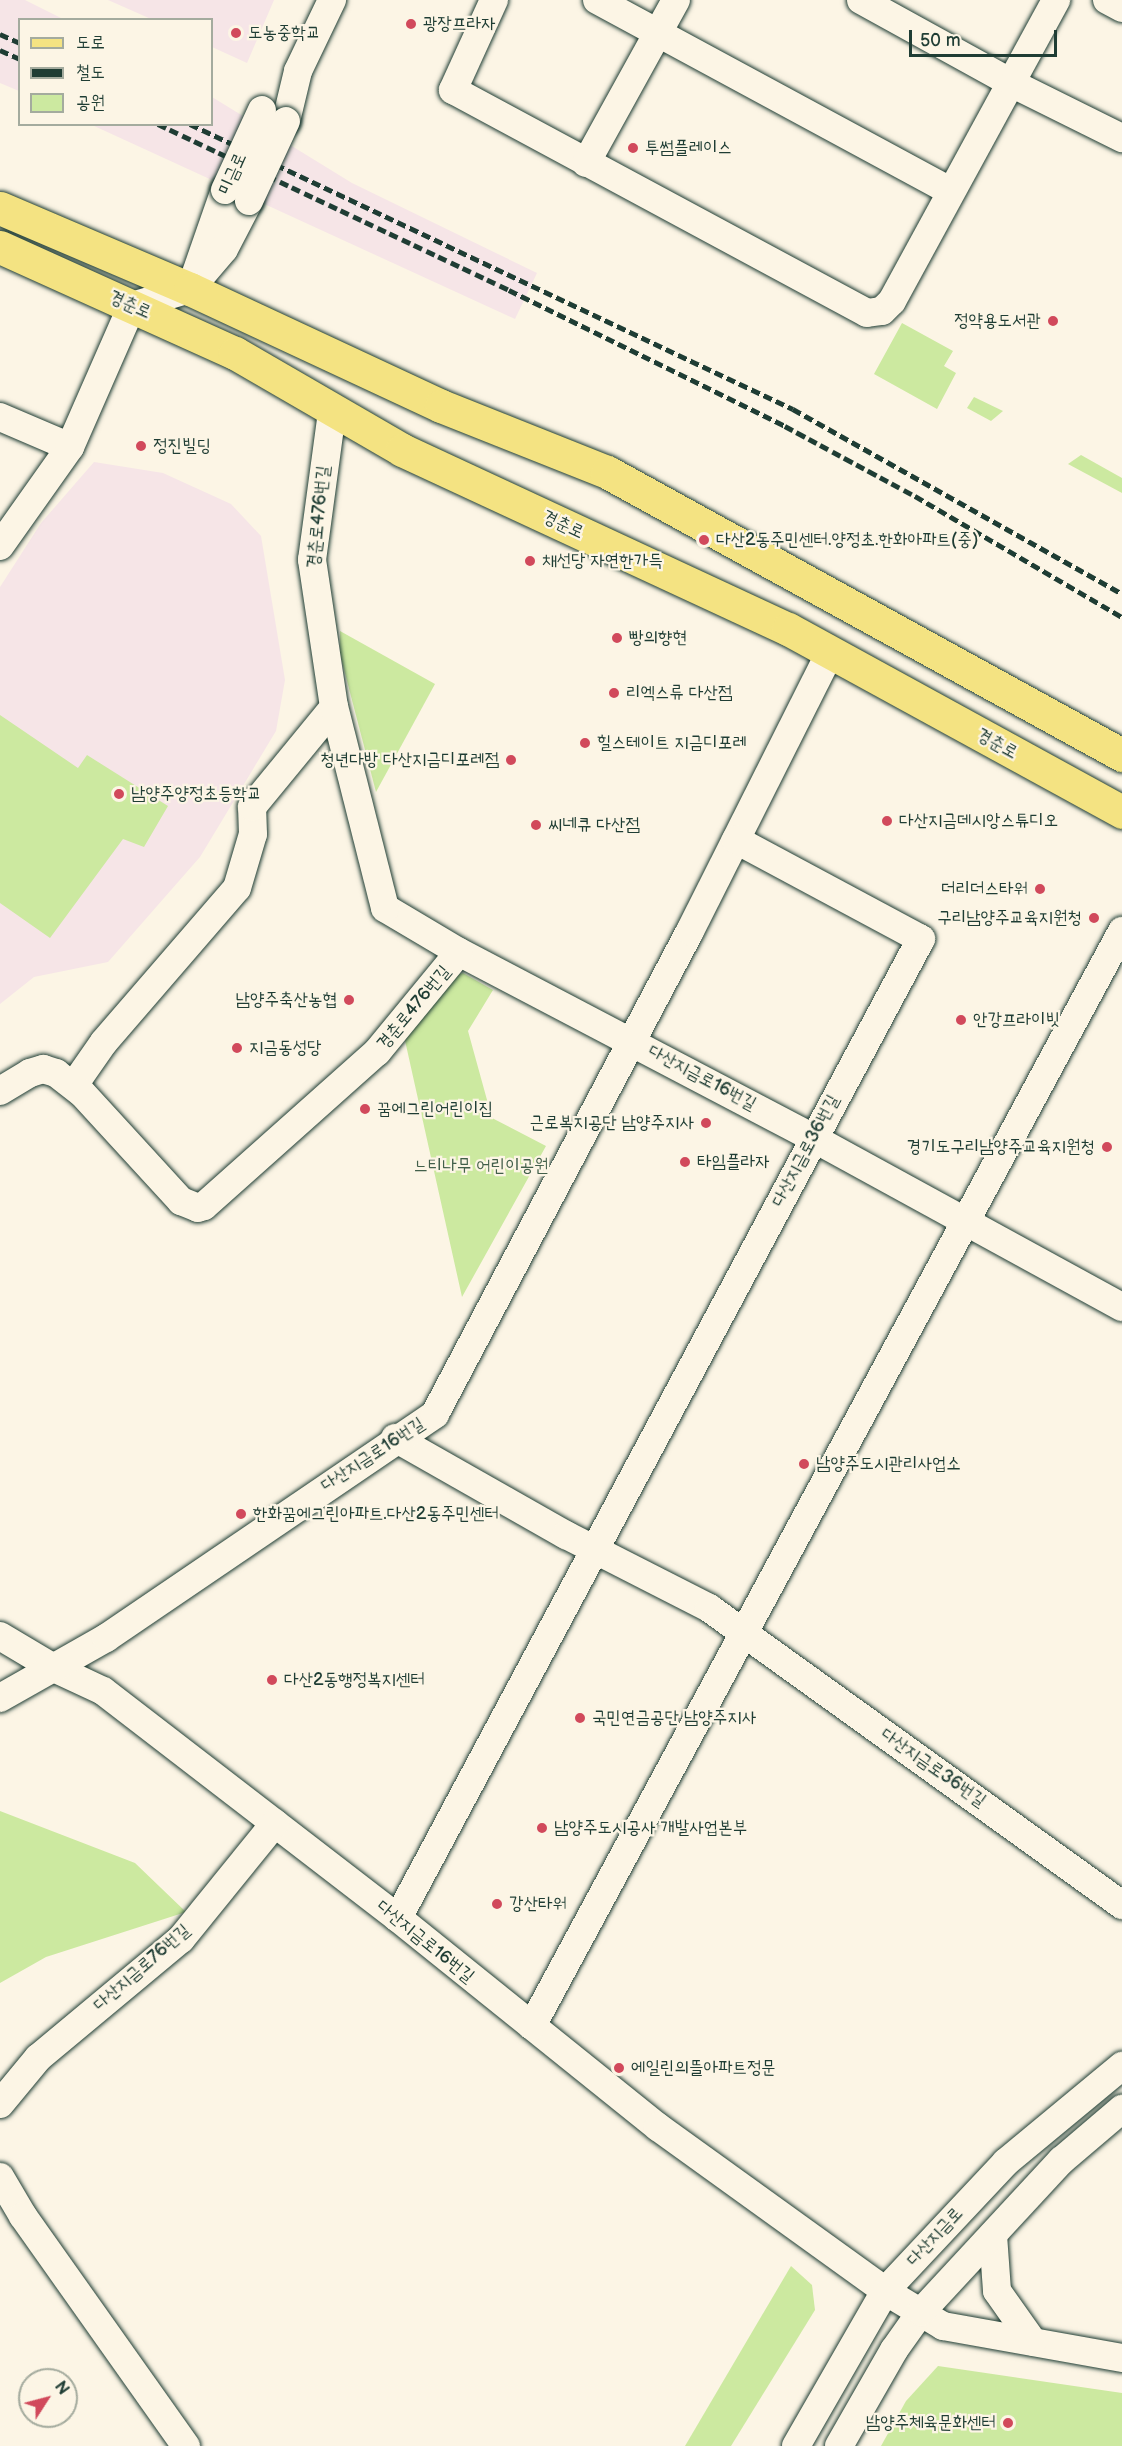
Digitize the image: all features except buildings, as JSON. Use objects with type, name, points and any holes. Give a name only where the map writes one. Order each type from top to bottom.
[{"type":"main road","name":"경춘로","points":[[0,207],[190,289],[441,406],[607,472],[1122,756]]},
{"type":"main road","name":"경춘로","points":[[0,247],[235,353],[309,394],[332,412],[402,450],[788,629],[1122,812]]},
{"type":"street","name":"미금로","points":[[190,289],[224,249],[237,195],[332,0]]},
{"type":"street","points":[[494,0],[453,90],[867,313],[882,311],[892,301],[950,191],[1013,84],[1056,0]]},
{"type":"street","points":[[597,0],[950,191]]},
{"type":"street","points":[[586,163],[656,32],[676,0]]},
{"type":"street","points":[[861,0],[1013,84],[1122,138]]},
{"type":"street","points":[[1107,0],[1122,8]]},
{"type":"street","points":[[0,546],[70,447],[132,306],[190,289]]},
{"type":"street","name":"경춘로476번길","points":[[0,1091],[43,1069],[74,1085],[181,1201],[198,1208],[204,1206],[377,1053],[459,952],[385,908],[334,707],[312,560],[332,412]]},
{"type":"street","points":[[0,417],[70,447]]},
{"type":"street","points":[[459,952],[631,1041],[830,653]]},
{"type":"street","points":[[74,1085],[104,1042],[237,888],[254,834],[252,807],[334,707]]},
{"type":"street","name":"다산지금로36번길","points":[[594,1549],[921,939],[736,840]]},
{"type":"street","points":[[532,2026],[1122,931]]},
{"type":"street","name":"다산지금로16번길","points":[[54,1668],[106,1638],[395,1438],[435,1414],[631,1041],[1122,1307]]},
{"type":"street","name":"다산지금로36번길","points":[[395,1438],[594,1549],[709,1608],[1122,1905]]},
{"type":"street","points":[[398,1918],[594,1549]]},
{"type":"street","points":[[0,1636],[54,1668]]},
{"type":"street","points":[[0,1698],[54,1668]]},
{"type":"street","name":"다산지금로16번길","points":[[54,1668],[104,1691],[398,1918],[658,2127],[885,2291],[943,2326],[1122,2358]]},
{"type":"street","name":"다산지금로76번길","points":[[0,2104],[38,2058],[181,1939],[275,1823]]},
{"type":"street","name":"다산지금로","points":[[796,2446],[885,2291],[1006,2162],[1122,2066]]},
{"type":"street","points":[[839,2446],[894,2349],[921,2312],[1062,2160],[1122,2109]]},
{"type":"street","points":[[0,2177],[43,2245],[186,2446]]},
{"type":"street","points":[[993,2235],[997,2291],[1034,2342]]},
{"type":"shaded area","points":[[0,0],[25,0],[61,18],[18,18],[18,91],[0,83]]},
{"type":"shaded area","name":"도농중학교","points":[[108,0],[274,0],[247,63],[213,47],[213,18],[149,18]]},
{"type":"shaded area","points":[[213,98],[352,183],[537,273],[515,319],[94,126],[213,126]]},
{"type":"shaded area","name":"남양주양정초등학교","points":[[94,462],[163,473],[231,504],[261,536],[285,680],[276,731],[200,857],[108,962],[34,977],[0,1004],[0,587],[41,523]]},
{"type":"green space","points":[[902,323],[953,351],[944,366],[956,373],[937,409],[874,374]]},
{"type":"green space","points":[[974,397],[1003,411],[991,421],[967,408]]},
{"type":"green space","points":[[1081,455],[1122,478],[1122,493],[1068,464]]},
{"type":"green space","points":[[340,631],[435,684],[376,792],[340,654]]},
{"type":"green space","points":[[0,715],[78,768],[87,755],[168,806],[144,847],[123,839],[50,938],[0,903]]},
{"type":"green space","name":"느티나무 어린이공원","points":[[463,973],[493,990],[468,1031],[492,1118],[546,1146],[462,1297],[404,1036],[447,977]]},
{"type":"green space","points":[[0,1811],[135,1863],[186,1912],[46,1957],[0,1983]]},
{"type":"green space","points":[[791,2266],[812,2285],[815,2310],[731,2446],[685,2446]]},
{"type":"green space","name":"남양주체육문화센터","points":[[938,2366],[1122,2393],[1122,2446],[881,2446],[906,2401]]},
{"type":"railway","points":[[0,34],[18,42]]},
{"type":"railway","points":[[0,50],[18,58]]},
{"type":"railway","points":[[162,126],[509,290],[785,426],[915,496],[1122,617]]},
{"type":"railway","points":[[194,126],[793,409],[1122,594]]},
{"type":"place","name":"광장프라자","points":[[411,24]]},
{"type":"place","name":"도농중학교","points":[[236,33]]},
{"type":"place","name":"투썸플레이스","points":[[633,148]]},
{"type":"place","name":"정약용도서관","points":[[1053,321]]},
{"type":"place","name":"정진빌딩","points":[[141,446]]},
{"type":"place","name":"다산2동주민센터.양정초.한화아파트(중)","points":[[704,540]]},
{"type":"place","name":"채선당 자연한가득","points":[[530,561]]},
{"type":"place","name":"빵의향현","points":[[617,638]]},
{"type":"place","name":"리엑스류 다산점","points":[[614,693]]},
{"type":"place","name":"힐스테이트 지금디포레","points":[[585,743]]},
{"type":"place","name":"청년다방 다산지금디포레점","points":[[511,760]]},
{"type":"place","name":"남양주양정초등학교","points":[[119,794]]},
{"type":"place","name":"다산지금데시앙스튜디오","points":[[887,821]]},
{"type":"place","name":"씨네큐 다산점","points":[[536,825]]},
{"type":"place","name":"더리더스타워","points":[[1040,889]]},
{"type":"place","name":"구리남양주교육지원청","points":[[1094,918]]},
{"type":"place","name":"남양주축산농협","points":[[349,1000]]},
{"type":"place","name":"안강프라이빗","points":[[961,1020]]},
{"type":"place","name":"지금동성당","points":[[237,1048]]},
{"type":"place","name":"꿈에그린어린이집","points":[[365,1109]]},
{"type":"place","name":"근로복지공단 남양주지사","points":[[706,1123]]},
{"type":"place","name":"경기도구리남양주교육지원청","points":[[1107,1147]]},
{"type":"place","name":"타임플라자","points":[[685,1162]]},
{"type":"place","name":"남양주도시관리사업소","points":[[804,1464]]},
{"type":"place","name":"한화꿈에그린아파트.다산2동주민센터","points":[[241,1514]]},
{"type":"place","name":"다산2동행정복지센터","points":[[272,1680]]},
{"type":"place","name":"국민연금공단 남양주지사","points":[[580,1718]]},
{"type":"place","name":"남양주도시공사 개발사업본부","points":[[542,1828]]},
{"type":"place","name":"강산타워","points":[[497,1904]]},
{"type":"place","name":"에일린의뜰아파트정문","points":[[619,2068]]},
{"type":"place","name":"남양주체육문화센터","points":[[1008,2423]]}]
